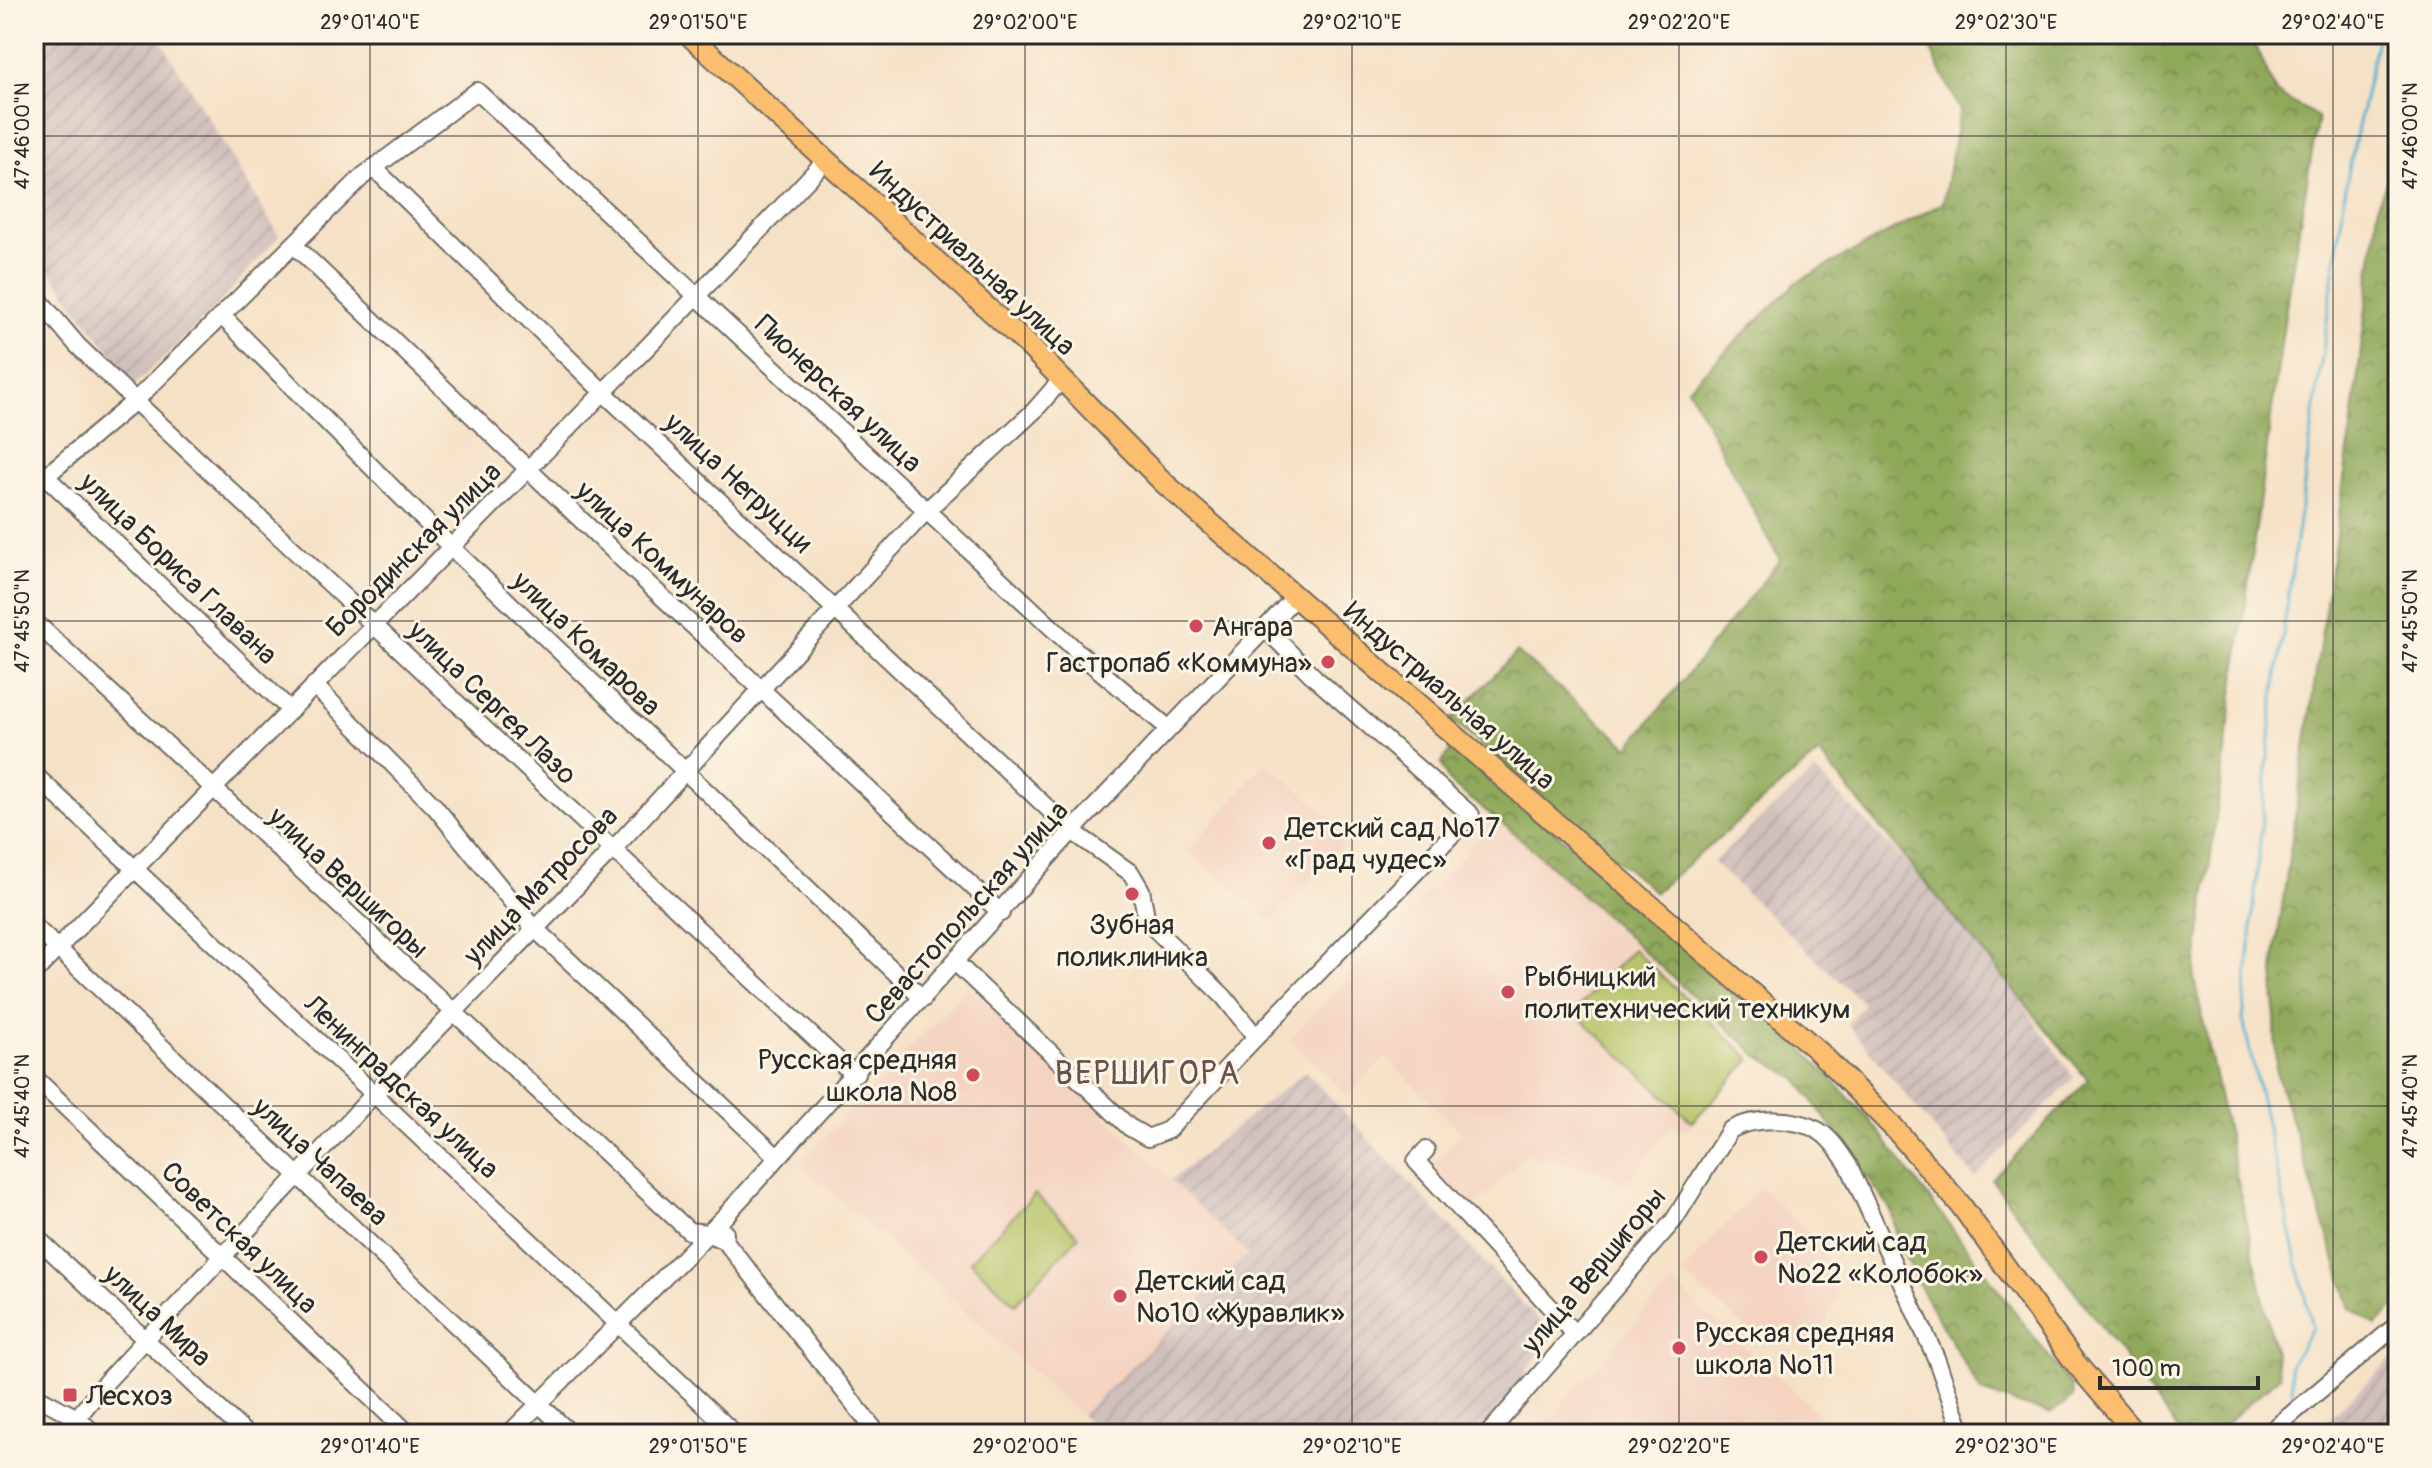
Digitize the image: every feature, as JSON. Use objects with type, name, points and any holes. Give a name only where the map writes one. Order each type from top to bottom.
[{"type":"main road","name":"Индустриальная улица","points":[[688,34],[1062,379],[1164,483],[1818,1051],[1895,1129],[1960,1204],[2073,1360],[2136,1434]]},
{"type":"street","name":"Пионерская улица","points":[[374,168],[477,91],[1079,653],[1168,728]]},
{"type":"street","name":"Бородинская улица","points":[[34,973],[288,708],[529,471],[602,391],[698,296],[826,160]]},
{"type":"street","points":[[38,476],[135,401],[374,168]]},
{"type":"street","name":"улица Негруцци","points":[[374,168],[602,391],[1072,831],[1131,873],[1141,890],[1147,921],[1224,997],[1256,1037]]},
{"type":"street","name":"улица Коммунаров","points":[[294,245],[529,471],[1001,913]]},
{"type":"street","name":"улица Сергея Лазо","points":[[34,294],[77,345],[135,401],[612,851],[843,1065],[856,1073]]},
{"type":"street","name":"улица Комарова","points":[[223,317],[452,548],[923,999]]},
{"type":"street","name":"улица Матросова","points":[[64,1434],[106,1382],[373,1095],[612,851],[926,511],[1034,411],[1062,379]]},
{"type":"street","name":"улица Бориса Главана","points":[[38,476],[288,708]]},
{"type":"street","name":"Севастопольская улица","points":[[509,1434],[726,1215],[1072,831],[1295,597]]},
{"type":"street","name":"улица Вершигоры","points":[[34,621],[689,1231],[707,1233],[725,1241]]},
{"type":"street","points":[[956,963],[1129,1127],[1148,1138],[1160,1136],[1471,815],[1315,678],[1266,629]]},
{"type":"street","points":[[314,685],[435,807],[536,930],[777,1157]]},
{"type":"street","name":"Ленинградская улица","points":[[34,774],[735,1434]]},
{"type":"street","name":"улица Чапаева","points":[[34,926],[571,1434]]},
{"type":"street","name":"Советская улица","points":[[34,1077],[409,1434]]},
{"type":"street","name":"улица Вершигоры","points":[[1488,1434],[1674,1220],[1730,1130],[1743,1123],[1802,1124],[1831,1141],[1861,1189],[1885,1253],[1936,1358],[1963,1434]]},
{"type":"street","points":[[1426,1150],[1416,1161],[1574,1333]]},
{"type":"street","points":[[726,1215],[725,1241],[878,1434]]},
{"type":"street","name":"улица Мира","points":[[34,1235],[246,1434]]},
{"type":"street","points":[[2268,1434],[2398,1324]]},
{"type":"street","points":[[34,1395],[79,1419],[94,1434]]},
{"type":"shaded area","points":[[34,34],[157,34],[279,236],[213,309],[134,385],[34,250]]},
{"type":"shaded area","name":"Детский сад №17 «Град чудес»","points":[[1266,762],[1350,834],[1272,922],[1188,851]]},
{"type":"shaded area","points":[[1815,771],[1968,924],[2074,1078],[1975,1178],[1847,1024],[1864,1004],[1713,862]]},
{"type":"shaded area","name":"Рыбницкий политехнический техникум","points":[[1501,815],[1751,1059],[1684,1131],[1672,1124],[1623,1189],[1612,1175],[1526,1154],[1474,1208],[1431,1166],[1461,1133],[1386,1057],[1348,1096],[1290,1039]]},
{"type":"shaded area","name":"Русская средняя школа №8","points":[[969,986],[1249,1254],[1081,1415],[800,1164]]},
{"type":"shaded area","points":[[1305,1071],[1554,1337],[1527,1369],[1518,1390],[1480,1434],[1100,1434],[1081,1415],[1248,1254],[1171,1180]]},
{"type":"shaded area","name":"Детский сад №22 «Колобок»","points":[[1760,1187],[1820,1242],[1838,1298],[1814,1345],[1759,1339],[1682,1273]]},
{"type":"shaded area","name":"Русская средняя школа №11","points":[[1672,1282],[1818,1413],[1809,1434],[1535,1434]]},
{"type":"shaded area","points":[[2398,1353],[2398,1434],[2312,1434]]},
{"type":"green space","points":[[1923,34],[2251,34],[2276,93],[2318,117],[2288,293],[2194,979],[2280,1376],[2214,1434],[2181,1434],[1992,1180],[2088,1080],[1819,753],[1655,892],[1451,720],[1517,652],[1629,747],[1780,560],[1688,388],[1797,282],[1943,203],[1960,110]]},
{"type":"green space","points":[[2398,152],[2398,1304],[2376,1325],[2351,1309],[2276,1072],[2274,962],[2351,431],[2379,201]]},
{"type":"green space","points":[[1450,750],[1481,767],[1792,1038],[1869,1119],[2072,1387],[2073,1397],[2050,1414],[1981,1392],[1915,1279],[1898,1240],[1891,1210],[1797,1079],[1757,1055],[1517,835],[1449,782],[1441,764]]},
{"type":"green space","points":[[1633,949],[1751,1059],[1692,1122],[1574,1012]]},
{"type":"green space","points":[[1035,1194],[1079,1236],[1015,1304],[970,1261]]},
{"type":"waterway","points":[[2294,1403],[2290,1366],[2312,1328],[2243,1020],[2273,705],[2347,179],[2378,34]]},
{"type":"waterway","points":[[2296,1418],[2297,1434]]},
{"type":"place","name":"Ангара","points":[[1196,626]]},
{"type":"place","name":"Гастропаб «Коммуна»","points":[[1328,662]]},
{"type":"place","name":"Детский сад №17 «Град чудес»","points":[[1269,843]]},
{"type":"place","name":"Зубная поликлиника","points":[[1132,894]]},
{"type":"place","name":"Рыбницкий политехнический техникум","points":[[1508,992]]},
{"type":"place","name":"Русская средняя школа №8","points":[[973,1075]]},
{"type":"place","name":"Детский сад №22 «Колобок»","points":[[1761,1257]]},
{"type":"place","name":"Детский сад №10 «Журавлик»","points":[[1120,1296]]},
{"type":"place","name":"Русская средняя школа №11","points":[[1679,1348]]},
{"type":"place","name":"Лесхоз","points":[[70,1395]]},
{"type":"district","name":"ВЕРШИГОРА","points":[[1148,1073]]}]
